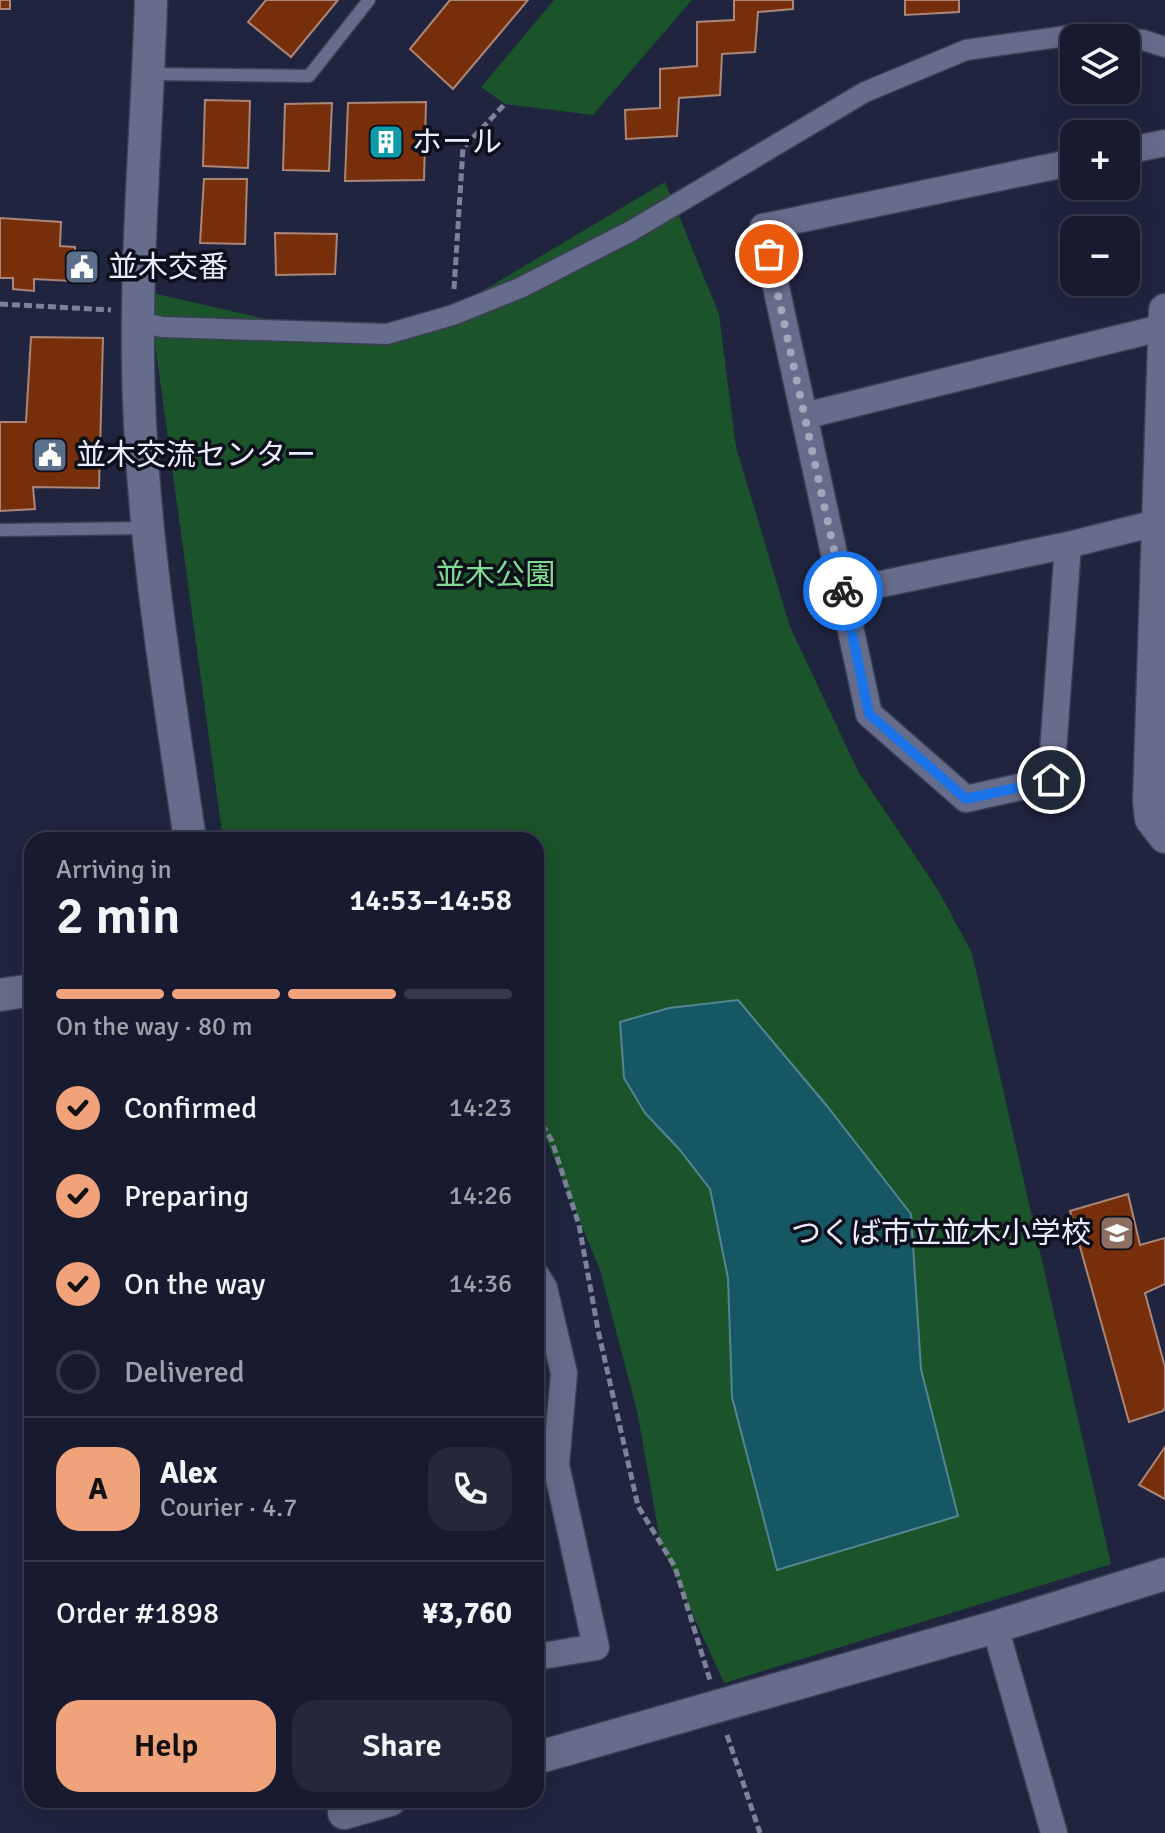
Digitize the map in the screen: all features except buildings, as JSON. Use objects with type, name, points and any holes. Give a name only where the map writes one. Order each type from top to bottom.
[{"type":"street","points":[[151,0],[137,321],[139,413],[147,528],[189,832]]},
{"type":"street","points":[[137,321],[162,327],[387,334],[453,315],[520,288],[631,231],[865,92],[966,50],[1060,37]]},
{"type":"street","points":[[1140,40],[1165,47]]},
{"type":"street","points":[[1140,148],[1165,143]]},
{"type":"street","points":[[1060,165],[763,227],[869,714],[966,799],[1051,780],[1068,545]]},
{"type":"street","points":[[1165,310],[1149,801],[1151,819],[1165,837]]},
{"type":"street","points":[[804,416],[1164,327]]},
{"type":"street","points":[[843,592],[1068,545],[1160,522]]},
{"type":"street","points":[[0,995],[24,991]]},
{"type":"street","points":[[544,1302],[564,1373],[546,1467],[596,1647],[544,1656]]},
{"type":"street","points":[[544,1756],[995,1627],[1165,1574]]},
{"type":"street","points":[[995,1627],[1054,1833]]},
{"type":"street","points":[[344,1815],[365,1808]]},
{"type":"lane","points":[[149,74],[309,76],[369,0]]},
{"type":"lane","points":[[0,530],[147,528]]},
{"type":"path","points":[[453,315],[463,148],[505,104]]},
{"type":"path","points":[[0,304],[111,310],[137,321]]},
{"type":"path","points":[[544,1128],[552,1141],[579,1225],[598,1330],[638,1506],[675,1567],[760,1833]]},
{"type":"green space","points":[[554,0],[692,0],[593,115],[505,104],[481,87]]},
{"type":"green space","name":"並木公園","points":[[665,182],[719,314],[736,447],[790,627],[858,771],[938,890],[972,953],[1111,1564],[724,1683],[661,1545],[637,1411],[600,1270],[544,1134],[544,832],[222,832],[148,292],[348,338],[444,314]]},
{"type":"shaded area","points":[[738,1000],[827,1106],[911,1214],[921,1369],[958,1516],[777,1570],[732,1397],[728,1278],[710,1189],[679,1149],[645,1113],[624,1078],[620,1022],[669,1008]]},
{"type":"way so far","points":[[769,254],[843,591]]},
{"type":"place","name":"ホール","points":[[386,142]]},
{"type":"place","name":"並木交番","points":[[82,267]]},
{"type":"place","name":"並木交流センター","points":[[50,455]]},
{"type":"place","name":"つくば市立並木小学校","points":[[1117,1233]]},
{"type":"route","points":[[843,591],[869,714],[966,799],[1051,780]]}]
